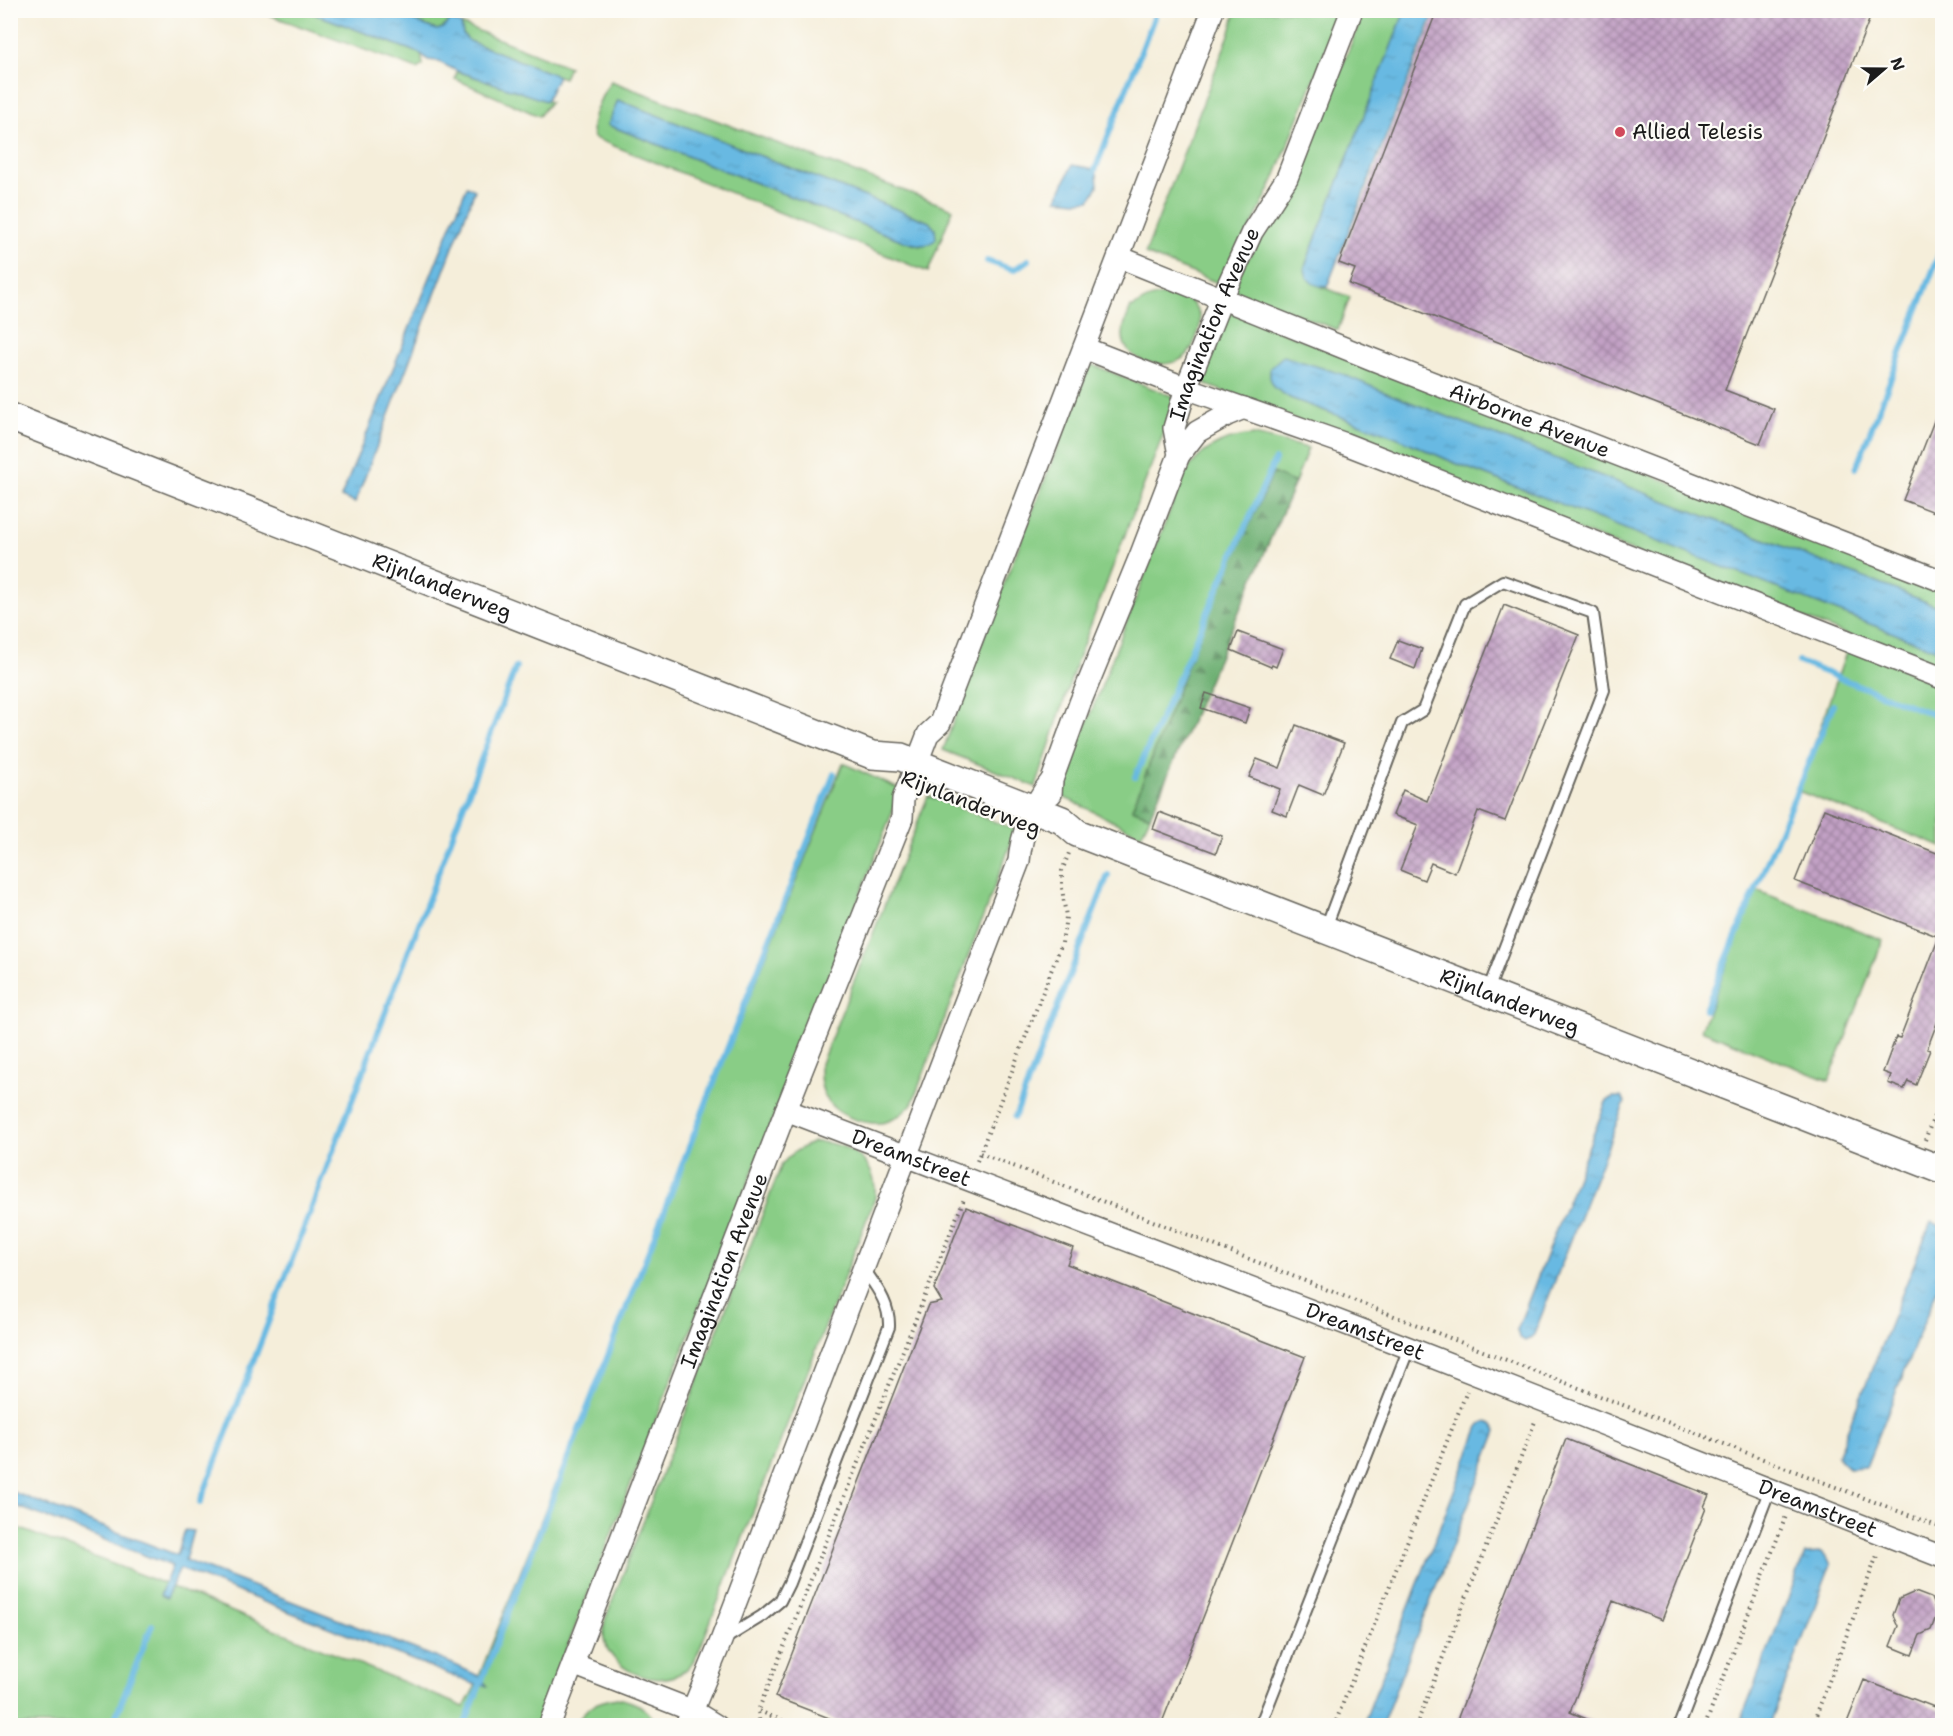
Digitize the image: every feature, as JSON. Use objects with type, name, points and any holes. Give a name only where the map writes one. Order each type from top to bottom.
[{"type":"street","name":"Imagination Avenue","points":[[549,1725],[786,1110],[902,818],[916,804],[928,734],[940,723],[1213,10]]},
{"type":"street","name":"Imagination Avenue","points":[[689,1718],[1019,861],[1031,849],[1040,795],[1052,780],[1080,703],[1179,455],[1174,428],[1186,388],[1222,298],[1252,232],[1287,178],[1352,10]]},
{"type":"street","name":"Airborne Avenue","points":[[1119,257],[1374,360],[1942,581]]},
{"type":"street","points":[[1084,348],[1186,388],[1343,443],[1942,678]]},
{"type":"street","points":[[1179,455],[1197,432],[1244,408]]},
{"type":"street","name":"Rijnlanderweg","points":[[10,417],[872,755],[896,774],[920,774],[1036,819],[1057,836],[1077,833],[1942,1170]]},
{"type":"street","name":"Dreamstreet","points":[[786,1110],[1409,1347],[1942,1557]]},
{"type":"street","points":[[573,1664],[689,1718],[717,1725]]},
{"type":"lane","points":[[1325,930],[1402,723],[1423,710],[1465,604],[1503,581],[1593,613],[1604,690],[1486,993]]},
{"type":"lane","points":[[720,1641],[762,1616],[780,1601],[789,1584],[889,1328],[886,1304],[863,1268]]},
{"type":"lane","points":[[1260,1725],[1409,1347]]},
{"type":"lane","points":[[1679,1725],[1770,1489]]},
{"type":"path","points":[[760,1725],[758,1711],[953,1228],[1062,943],[1066,917],[1062,872],[1077,833]]},
{"type":"path","points":[[1915,1160],[1942,1095]]},
{"type":"path","name":"Dreamstreet","points":[[980,1153],[1483,1351],[1942,1527]]},
{"type":"path","points":[[1334,1725],[1474,1373]]},
{"type":"path","points":[[1416,1725],[1544,1400]]},
{"type":"path","points":[[1705,1725],[1804,1474]]},
{"type":"path","points":[[1812,1725],[1885,1535]]},
{"type":"path","points":[[758,1711],[796,1725]]},
{"type":"green space","points":[[258,11],[307,11],[421,54],[423,65],[417,69]]},
{"type":"green space","points":[[387,11],[437,11],[449,15],[451,20],[443,28],[437,30]]},
{"type":"green space","points":[[1236,11],[1341,11],[1274,180],[1223,285],[1145,254]]},
{"type":"green space","points":[[1364,11],[1405,11],[1381,73],[1322,287],[1350,297],[1338,330],[1233,290],[1243,266],[1298,179]]},
{"type":"green space","points":[[461,24],[569,67],[564,78],[469,41],[463,34]]},
{"type":"green space","points":[[457,71],[550,102],[539,116],[455,79]]},
{"type":"green space","points":[[611,81],[953,209],[928,272],[594,138],[592,125],[594,117]],"holes":[[[618,100],[929,222],[920,246],[906,242],[608,125]]]},
{"type":"green space","points":[[1179,293],[1193,303],[1199,312],[1199,330],[1191,350],[1187,355],[1168,363],[1157,364],[1137,358],[1129,352],[1124,343],[1123,333],[1131,307],[1154,297],[1178,296]]},
{"type":"green space","points":[[1229,311],[1942,588],[1942,608],[1389,394],[1290,398],[1394,436],[1455,463],[1942,652],[1942,672],[1207,385],[1201,376],[1225,313]]},
{"type":"green space","points":[[1093,365],[1177,398],[1077,661],[1036,787],[943,750],[993,612],[1089,367]]},
{"type":"green space","points":[[1254,435],[1308,448],[1295,483],[1273,474],[1132,808],[1150,816],[1141,835],[1059,795],[1183,477],[1189,467],[1213,446],[1232,438]]},
{"type":"green space","points":[[1273,473],[1295,483],[1150,816],[1132,809],[1202,628]]},
{"type":"green space","points":[[1848,647],[1942,684],[1942,847],[1798,791]]},
{"type":"green space","points":[[843,763],[901,790],[537,1725],[11,1725],[10,1525],[165,1584],[161,1595],[165,1597],[172,1587],[464,1707],[476,1685],[487,1685],[479,1676]]},
{"type":"green space","points":[[928,796],[1016,830],[912,1104],[899,1116],[889,1121],[862,1122],[843,1114],[828,1102],[822,1087],[820,1066]]},
{"type":"green space","points":[[1756,890],[1883,940],[1829,1081],[1701,1030]]},
{"type":"green space","points":[[814,1142],[838,1145],[858,1156],[872,1173],[875,1198],[699,1651],[690,1665],[681,1673],[666,1678],[644,1677],[614,1659],[604,1637],[605,1620],[782,1164],[796,1151]]},
{"type":"green space","points":[[617,1698],[641,1706],[650,1714],[656,1725],[576,1725],[587,1709],[603,1701]]},
{"type":"water","points":[[307,11],[387,11],[437,30],[443,28],[451,20],[461,24],[463,34],[469,41],[558,76],[546,101],[457,71],[437,61],[428,60],[421,54]]},
{"type":"water","points":[[1405,11],[1435,11],[1327,287],[1318,285],[1308,279],[1305,266]]},
{"type":"water","points":[[618,100],[929,222],[935,229],[936,239],[926,245],[906,242],[608,125]]},
{"type":"water","points":[[1072,165],[1089,168],[1097,174],[1098,186],[1090,200],[1057,199]]},
{"type":"water","points":[[467,186],[475,190],[355,503],[341,497]]},
{"type":"water","points":[[1283,356],[1342,374],[1942,608],[1942,652],[1455,463],[1394,436],[1290,398],[1273,387],[1270,377],[1270,368]]},
{"type":"water","points":[[1613,1097],[1621,1097],[1625,1102],[1533,1337],[1525,1341],[1519,1337],[1517,1330],[1606,1102]]},
{"type":"water","points":[[1931,1222],[1942,1227],[1942,1277],[1866,1467],[1849,1468],[1837,1456]]},
{"type":"water","points":[[1487,1422],[1497,1431],[1382,1725],[1363,1725],[1480,1424]]},
{"type":"water","points":[[10,1491],[177,1555],[185,1530],[193,1531],[185,1560],[453,1664],[479,1676],[487,1686],[476,1685],[180,1569],[166,1598],[160,1595],[172,1566],[11,1504]]},
{"type":"water","points":[[1821,1553],[1831,1564],[1770,1725],[1739,1725],[1805,1554]]},
{"type":"building","points":[[1437,10],[1873,10],[1725,390],[1774,409],[1760,444],[1349,284],[1355,269],[1339,263]]},
{"type":"building","points":[[1942,403],[1942,515],[1903,500]]},
{"type":"building","points":[[1504,605],[1579,635],[1505,821],[1478,811],[1455,873],[1431,863],[1424,880],[1400,870],[1418,825],[1393,815],[1403,790],[1427,801]]},
{"type":"building","points":[[1238,632],[1283,649],[1276,667],[1231,650]]},
{"type":"building","points":[[1398,640],[1422,649],[1415,669],[1390,659]]},
{"type":"building","points":[[1206,693],[1250,708],[1245,723],[1201,708]]},
{"type":"building","points":[[1296,725],[1344,743],[1323,795],[1299,785],[1287,816],[1272,810],[1280,789],[1249,777],[1257,759],[1280,768]]},
{"type":"building","points":[[1824,809],[1942,855],[1942,1010],[1916,1085],[1908,1081],[1904,1089],[1888,1083],[1891,1075],[1883,1072],[1896,1037],[1900,1038],[1939,937],[1795,881]]},
{"type":"building","points":[[1159,812],[1222,836],[1216,853],[1153,829]]},
{"type":"building","points":[[966,1207],[1073,1248],[1067,1264],[1305,1357],[1161,1725],[847,1725],[775,1697],[928,1305],[942,1302],[934,1289]]},
{"type":"building","points":[[1566,1439],[1709,1495],[1704,1507],[1706,1508],[1662,1620],[1613,1601],[1570,1712],[1601,1725],[1455,1725]]},
{"type":"building","points":[[1915,1592],[1931,1598],[1937,1614],[1931,1630],[1920,1635],[1912,1655],[1890,1646],[1898,1626],[1893,1615],[1899,1599]]},
{"type":"building","points":[[1864,1680],[1942,1710],[1942,1725],[1846,1725]]},
{"type":"waterway","points":[[1093,175],[1157,10]]},
{"type":"waterway","points":[[1856,468],[1942,247]]},
{"type":"waterway","points":[[987,261],[1014,270],[1028,260]]},
{"type":"waterway","points":[[1135,777],[1275,460]]},
{"type":"waterway","points":[[1799,662],[1942,718]]},
{"type":"waterway","points":[[200,1503],[516,667]]},
{"type":"waterway","points":[[1705,1010],[1833,705]]},
{"type":"waterway","points":[[464,1726],[834,774]]},
{"type":"waterway","points":[[1015,1117],[1108,875]]},
{"type":"waterway","points":[[112,1726],[152,1625]]},
{"type":"place","name":"Allied Telesis","points":[[1620,132]]}]
